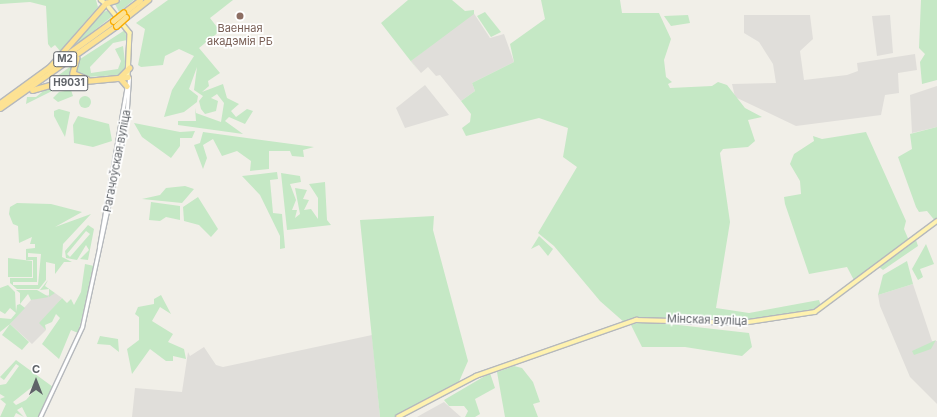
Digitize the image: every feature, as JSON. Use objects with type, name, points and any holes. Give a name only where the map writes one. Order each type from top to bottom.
[{"type":"highway","name":"Н9031","points":[[39,78],[106,4],[116,0]]},
{"type":"highway","name":"М2","points":[[0,108],[79,55],[140,0]]},
{"type":"highway","name":"М2","points":[[125,15],[148,0]]},
{"type":"highway","name":"М2","points":[[0,103],[39,78],[114,24]]},
{"type":"highway","name":"Н9031","points":[[79,55],[73,64],[73,73],[82,79],[121,78]]},
{"type":"highway","points":[[126,86],[121,78],[129,68]]},
{"type":"highway","name":"Н9031","points":[[20,96],[47,85],[128,77]]},
{"type":"main road","name":"Рагачоўская вуліца","points":[[106,4],[130,33],[128,77]]},
{"type":"main road","name":"Мінская вуліца","points":[[398,417],[501,366],[641,319],[742,323],[815,312],[937,221]]},
{"type":"street","name":"Рагачоўская вуліца","points":[[99,250],[104,206],[117,151],[128,77]]},
{"type":"street","name":"Рагачоўская вуліца","points":[[40,417],[81,331],[126,123],[128,77]]},
{"type":"shaded area","points":[[473,12],[490,38],[504,34],[514,62],[472,83],[475,91],[461,101],[440,75],[436,76],[428,67],[421,73],[411,61]]},
{"type":"shaded area","points":[[744,15],[810,15],[813,39],[800,51],[804,80],[847,75],[858,71],[857,63],[915,54],[917,70],[898,73],[899,93],[885,95],[881,115],[796,126],[735,97],[732,84],[776,83],[773,64],[759,42],[744,33]]},
{"type":"shaded area","points":[[890,15],[893,53],[877,56],[872,16]]},
{"type":"shaded area","points":[[425,85],[449,115],[405,128],[396,108]]},
{"type":"shaded area","points":[[937,86],[937,127],[912,133],[910,95]]},
{"type":"shaded area","points":[[913,284],[932,341],[937,341],[937,404],[910,377],[880,306],[878,295]]},
{"type":"shaded area","points":[[55,293],[62,298],[40,323],[46,330],[32,344],[10,324],[31,300]]},
{"type":"shaded area","points":[[372,335],[380,417],[132,417],[135,388],[182,392],[188,352],[190,356],[204,347],[216,365],[223,367]]},
{"type":"shaded area","points":[[444,402],[461,417],[417,417],[424,413]]},
{"type":"green space","points":[[0,0],[96,0],[98,7],[60,51],[55,45],[51,48],[48,44],[46,6],[30,2],[0,4]]},
{"type":"green space","points":[[121,0],[134,0],[119,12],[115,4]]},
{"type":"green space","points":[[168,0],[233,0],[210,18],[220,31],[199,48],[220,73],[208,81],[209,86],[202,92],[223,84],[227,98],[239,104],[231,111],[236,117],[247,109],[253,111],[245,124],[229,117],[225,121],[243,134],[178,125],[178,121],[196,121],[195,108],[196,113],[221,122],[224,103],[217,94],[211,98],[218,101],[216,111],[205,114],[201,109],[199,101],[203,96],[194,90],[197,67],[189,89],[198,96],[197,102],[184,112],[164,117],[172,90],[194,56],[179,49],[165,56],[163,65],[141,67],[138,65],[145,29],[136,23]]},
{"type":"green space","points":[[408,0],[452,0],[465,11],[474,10],[474,14],[411,61],[420,73],[381,23]]},
{"type":"green space","points":[[541,0],[620,0],[622,13],[659,13],[671,39],[664,60],[666,77],[672,82],[668,84],[670,88],[712,86],[718,82],[727,85],[745,108],[762,117],[748,120],[755,141],[748,147],[723,149],[720,153],[730,222],[716,308],[749,313],[819,300],[822,309],[771,320],[723,323],[645,318],[625,323],[600,301],[554,246],[538,233],[577,167],[563,157],[568,128],[539,118],[466,136],[462,128],[470,122],[471,114],[461,101],[475,91],[472,83],[514,62],[510,44],[545,19]]},
{"type":"green space","points":[[921,0],[937,0],[937,80],[922,84],[920,62],[925,54],[919,48]]},
{"type":"green space","points":[[108,10],[114,15],[59,58],[104,12]]},
{"type":"green space","points":[[485,12],[501,32],[491,37],[477,16]]},
{"type":"green space","points":[[688,15],[690,23],[671,26],[664,16]]},
{"type":"green space","points":[[125,30],[127,40],[113,43],[90,67],[91,73],[118,69],[121,61],[115,49],[123,46],[126,69],[120,75],[86,77],[75,73],[77,61]]},
{"type":"green space","points":[[71,66],[72,75],[82,80],[48,83]]},
{"type":"green space","points":[[47,88],[56,89],[26,104],[27,97],[36,97]]},
{"type":"green space","points":[[71,90],[73,96],[58,102],[53,98],[59,92]]},
{"type":"green space","points":[[83,96],[87,96],[91,102],[87,108],[83,108],[79,104],[79,100]]},
{"type":"green space","points":[[59,109],[70,112],[65,137],[54,116],[54,111]]},
{"type":"green space","points":[[78,116],[109,124],[112,141],[93,147],[74,143],[73,125]]},
{"type":"green space","points":[[134,123],[180,132],[195,131],[192,138],[180,138],[180,146],[171,158],[142,137]]},
{"type":"green space","points":[[937,127],[936,222],[927,211],[919,212],[916,207],[898,157],[912,149],[910,134]]},
{"type":"green space","points":[[203,132],[314,147],[303,150],[304,157],[292,156],[290,151],[269,151],[269,169],[250,171],[251,161],[237,151],[222,156],[213,139],[203,145],[207,158],[203,169],[194,145],[200,143]]},
{"type":"green space","points":[[866,132],[906,221],[904,229],[910,243],[856,284],[847,267],[809,274],[785,204],[784,197],[801,194],[800,181],[790,164],[794,154],[814,141],[813,136],[822,139]]},
{"type":"green space","points":[[277,172],[278,179],[270,180],[273,213],[282,214],[285,248],[280,249],[280,236],[260,195],[242,176]]},
{"type":"green space","points":[[281,173],[300,176],[301,182],[290,184],[296,200],[292,210],[297,210],[295,218],[300,214],[295,188],[307,190],[303,199],[309,200],[304,210],[311,209],[318,219],[318,198],[309,184],[325,182],[327,220],[331,225],[287,230]]},
{"type":"green space","points":[[185,186],[194,189],[182,203],[142,199],[160,195],[166,188]]},
{"type":"green space","points":[[198,197],[218,229],[211,237],[199,225],[184,221],[183,207]]},
{"type":"green space","points":[[151,202],[180,206],[180,220],[166,217],[160,221],[149,220]]},
{"type":"green space","points":[[17,203],[51,204],[82,212],[55,227],[91,214],[63,244],[62,257],[72,262],[64,262],[55,274],[55,264],[46,262],[46,280],[39,289],[17,289],[10,283],[10,278],[33,278],[33,260],[26,260],[26,249],[35,248],[35,244],[30,244],[32,237],[19,243],[18,226],[13,224],[9,214],[10,207]],"holes":[[[28,253],[41,254],[38,285],[13,285],[13,282],[37,282],[37,257],[28,257]]]},
{"type":"green space","points":[[434,216],[433,230],[468,361],[458,384],[398,417],[380,417],[360,220]]},
{"type":"green space","points":[[88,225],[94,229],[88,260],[80,259],[89,250],[86,245],[77,260],[66,258],[65,251]],"holes":[[[86,231],[90,234],[70,257],[67,254]]]},
{"type":"green space","points":[[539,236],[553,249],[548,256],[539,245],[531,249]]},
{"type":"green space","points":[[916,240],[918,246],[883,270],[879,267]]},
{"type":"green space","points":[[926,244],[934,264],[920,269],[923,277],[918,280],[912,269]]},
{"type":"green space","points":[[8,258],[32,261],[32,277],[8,277]]},
{"type":"green space","points":[[907,261],[913,284],[878,295],[883,275]]},
{"type":"green space","points":[[85,264],[94,266],[78,333],[71,330],[59,359],[42,344],[60,318],[56,314],[52,322],[45,325],[46,330],[39,323],[62,298],[67,303],[71,299],[74,305],[81,292]]},
{"type":"green space","points":[[48,280],[45,286],[55,293],[49,297],[49,289],[40,290]]},
{"type":"green space","points":[[8,285],[15,292],[16,312],[17,305],[20,304],[25,308],[0,332],[0,318],[11,319],[16,313],[10,308],[5,314],[0,311],[0,288]]},
{"type":"green space","points":[[16,290],[37,290],[49,297],[31,300],[28,294],[20,304],[20,293]]},
{"type":"green space","points":[[161,295],[171,314],[160,307],[152,321],[173,334],[168,342],[184,349],[186,359],[173,356],[173,361],[166,361],[150,349],[132,374],[127,349],[139,340],[139,317],[135,314],[138,307],[154,304],[154,299]]},
{"type":"green space","points":[[643,321],[749,333],[752,347],[742,356],[685,347],[642,347],[631,325]]},
{"type":"green space","points":[[10,324],[29,342],[22,350],[2,335]]},
{"type":"green space","points":[[100,336],[118,339],[119,352],[110,345],[97,344]]},
{"type":"green space","points":[[936,340],[931,349],[914,355],[912,351]]},
{"type":"green space","points":[[16,360],[53,387],[38,417],[27,417],[22,407],[17,410],[24,417],[16,413],[14,417],[0,417],[6,404],[0,399],[5,397],[0,394],[0,385],[6,384],[19,366],[16,364],[4,380],[0,377]],"holes":[[[32,387],[35,390],[26,400],[16,405],[13,402]]]},
{"type":"green space","points":[[514,366],[522,368],[533,382],[540,402],[533,404],[538,417],[505,417],[497,372]]},
{"type":"green space","points":[[490,373],[495,388],[475,399],[480,414],[475,417],[465,417],[468,411],[464,406],[449,406],[444,400]]},
{"type":"place","name":"Ваенная акадэмія РБ","points":[[240,16]]}]
